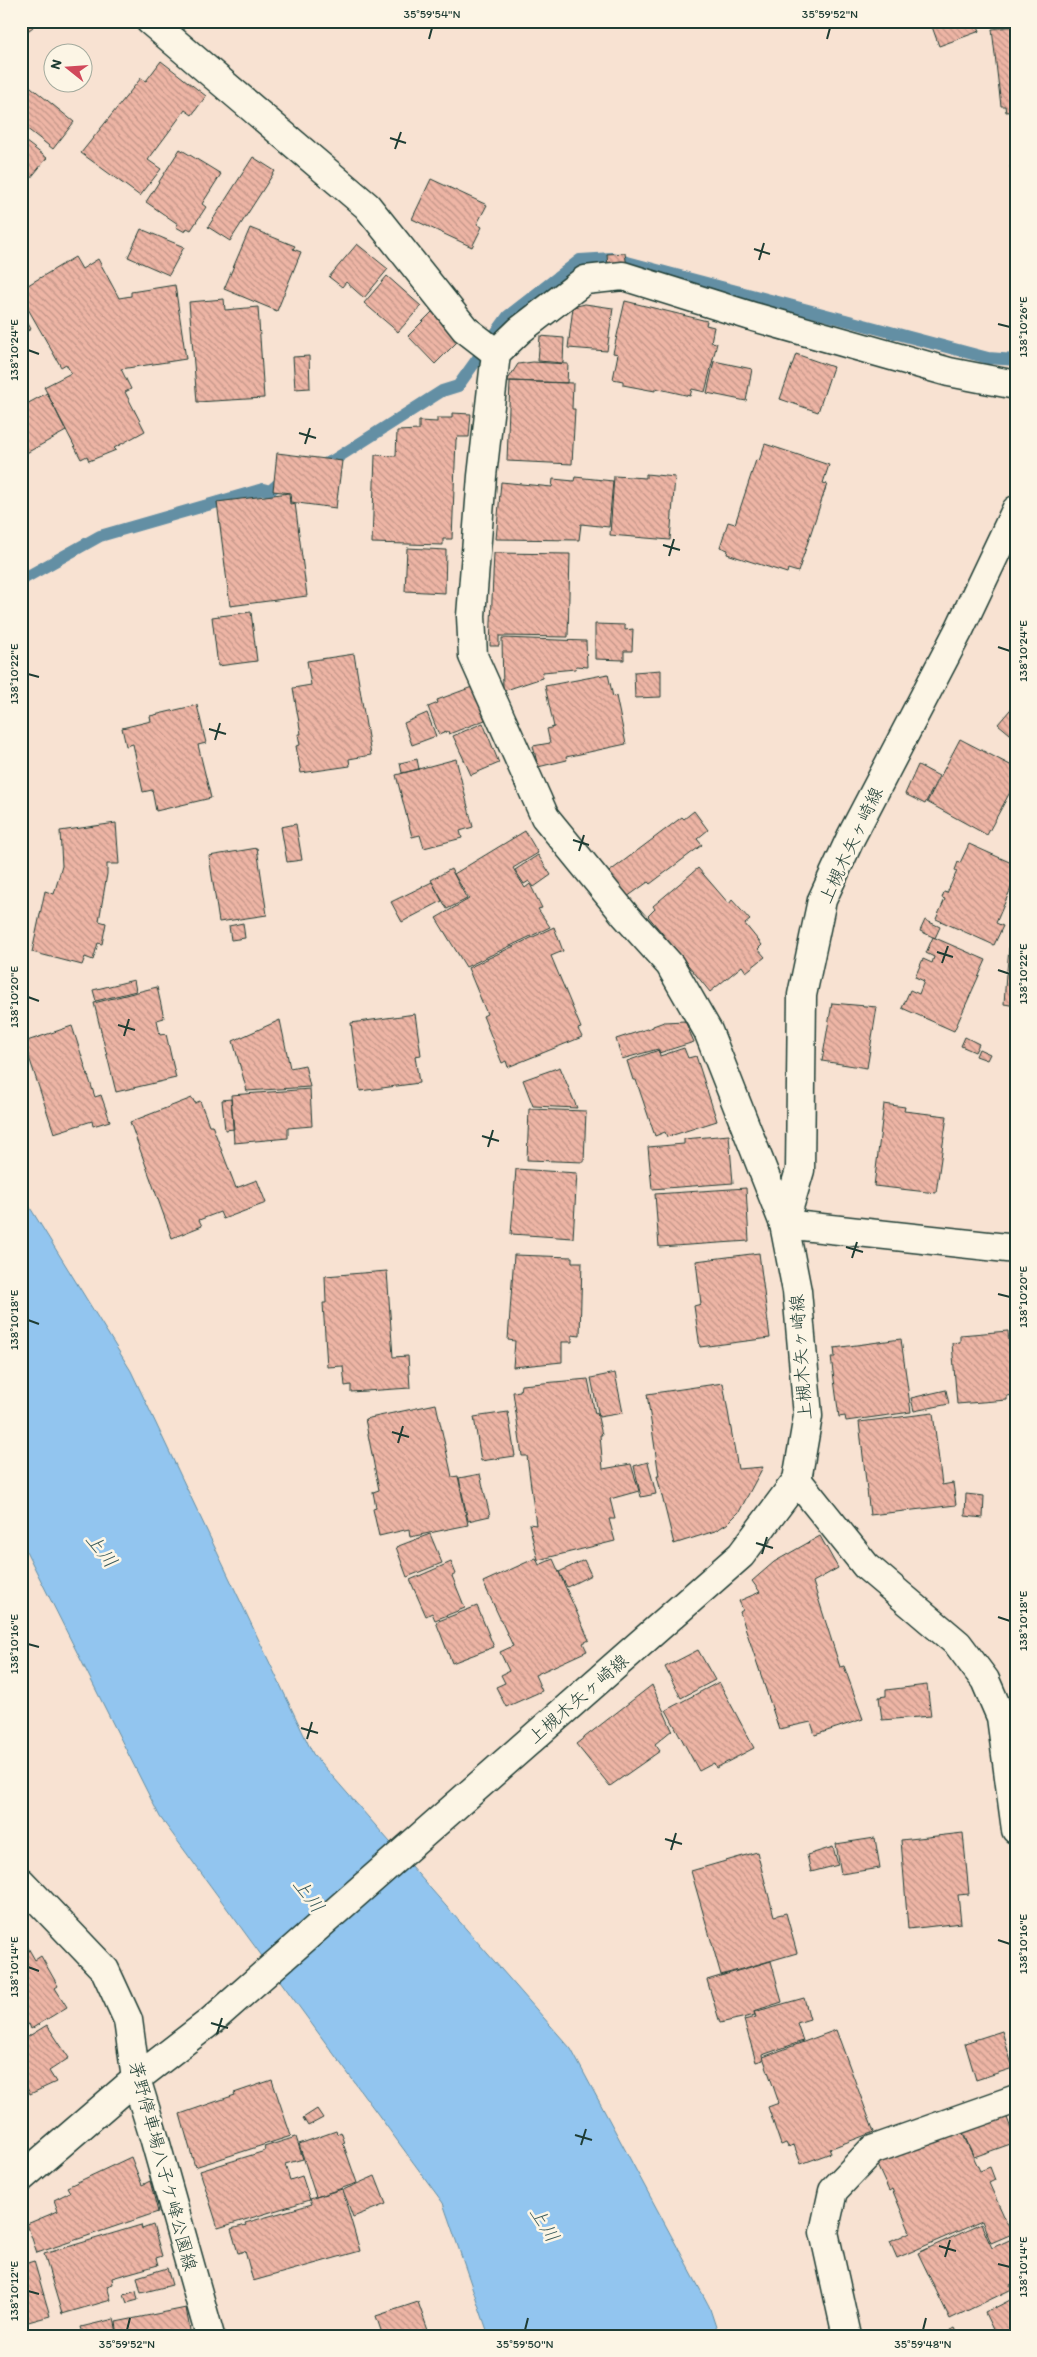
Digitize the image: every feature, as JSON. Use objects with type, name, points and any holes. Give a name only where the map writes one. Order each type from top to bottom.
[{"type":"street","points":[[150,21],[367,206],[465,329],[495,352]]},
{"type":"street","points":[[1016,385],[949,372],[754,317],[623,276],[585,280],[520,330],[495,352],[482,476],[471,616],[473,656],[545,817],[625,916],[670,965],[708,1031],[784,1224],[1016,1249]]},
{"type":"street","name":"上槻木矢ヶ崎線","points":[[21,2178],[136,2079],[211,2021],[741,1555],[797,1480],[808,1416],[797,1291],[784,1224],[800,1170],[802,995],[822,900],[851,838],[960,628],[1016,510]]},
{"type":"street","points":[[797,1480],[866,1566],[958,1644],[985,1680],[1001,1718],[1016,1830]]},
{"type":"street","name":"茅野停車場八子ケ峰公園線","points":[[21,1882],[105,1970],[128,2020],[136,2079],[210,2336]]},
{"type":"street","points":[[847,2336],[824,2232],[834,2191],[872,2150],[1016,2099]]},
{"type":"path","points":[[1011,166],[1016,184]]},
{"type":"water","name":"上川","points":[[21,1193],[131,1371],[313,1754],[571,2049],[709,2306],[719,2336],[489,2336],[443,2203],[160,1817],[21,1541]]},
{"type":"building","points":[[21,21],[29,21],[33,27],[21,36]]},
{"type":"building","points":[[930,21],[976,21],[980,31],[939,46]]},
{"type":"building","points":[[1016,26],[1016,111],[1006,112],[1005,106],[1001,106],[992,29]]},
{"type":"building","points":[[161,61],[206,96],[192,115],[185,110],[148,160],[161,169],[140,196],[81,153],[141,78],[146,81]]},
{"type":"building","points":[[21,79],[74,122],[53,149],[21,124]]},
{"type":"building","points":[[21,138],[47,158],[21,190]]},
{"type":"building","points":[[180,149],[221,174],[202,204],[206,207],[191,230],[187,228],[185,232],[176,227],[178,224],[146,202]]},
{"type":"building","points":[[253,157],[275,171],[230,241],[208,227]]},
{"type":"building","points":[[431,179],[487,205],[477,224],[482,227],[472,247],[412,219]]},
{"type":"building","points":[[250,228],[295,246],[293,249],[301,252],[277,311],[224,289]]},
{"type":"building","points":[[141,229],[184,247],[169,275],[128,257]]},
{"type":"building","points":[[357,244],[388,269],[364,298],[346,282],[342,287],[329,277]]},
{"type":"building","points":[[625,253],[627,267],[608,268],[607,254]]},
{"type":"building","points":[[75,257],[82,269],[98,259],[119,298],[131,296],[131,292],[175,285],[186,359],[121,369],[131,389],[125,392],[145,431],[114,448],[116,450],[89,461],[87,456],[81,459],[44,387],[71,373],[66,364],[61,367],[23,300],[28,298],[23,288]]},
{"type":"building","points":[[387,276],[421,306],[398,332],[364,303]]},
{"type":"building","points":[[224,299],[225,310],[258,307],[264,398],[197,402],[189,302]]},
{"type":"building","points":[[625,301],[707,321],[706,325],[714,327],[711,342],[717,343],[705,392],[692,389],[690,396],[655,388],[655,391],[623,385],[623,381],[613,379],[618,354],[613,353]]},
{"type":"building","points":[[585,304],[613,308],[607,351],[568,348],[573,307]]},
{"type":"building","points":[[21,311],[31,329],[21,335]]},
{"type":"building","points":[[433,311],[460,339],[435,364],[408,336]]},
{"type":"building","points":[[540,336],[564,338],[563,363],[538,361]]},
{"type":"building","points":[[796,354],[833,367],[818,412],[780,399]]},
{"type":"building","points":[[309,356],[310,388],[295,389],[293,357]]},
{"type":"building","points":[[714,361],[752,369],[746,401],[707,393]]},
{"type":"building","points":[[533,362],[568,364],[567,383],[507,381],[518,364]]},
{"type":"building","points":[[510,381],[573,383],[572,409],[575,409],[572,464],[507,461]]},
{"type":"building","points":[[47,393],[66,431],[21,456],[21,407]]},
{"type":"building","points":[[452,413],[471,414],[469,437],[457,437],[456,440],[452,539],[443,539],[443,545],[372,543],[375,455],[396,456],[397,431],[419,430],[419,421],[437,422],[437,418],[452,418]]},
{"type":"building","points":[[765,444],[829,465],[823,483],[827,484],[798,572],[788,569],[787,573],[727,554],[728,550],[720,547],[728,522],[735,524],[756,460],[759,461]]},
{"type":"building","points":[[277,453],[342,461],[336,508],[290,502],[291,493],[273,491]]},
{"type":"building","points":[[646,474],[675,477],[670,540],[610,535],[614,476],[646,478]]},
{"type":"building","points":[[575,477],[613,481],[609,527],[581,524],[579,540],[496,539],[501,482],[552,487],[553,479],[574,481]]},
{"type":"building","points":[[289,493],[290,504],[295,503],[307,596],[230,606],[217,502]]},
{"type":"building","points":[[407,548],[446,550],[445,593],[405,591]]},
{"type":"building","points":[[494,553],[570,554],[568,637],[499,636],[499,646],[490,646]]},
{"type":"building","points":[[251,612],[257,661],[218,666],[212,617]]},
{"type":"building","points":[[595,624],[625,625],[625,630],[633,629],[632,651],[624,651],[624,660],[595,659]]},
{"type":"building","points":[[502,638],[586,641],[587,667],[576,666],[575,669],[543,672],[542,678],[503,691]]},
{"type":"building","points":[[354,654],[371,755],[349,759],[350,766],[301,773],[296,746],[300,745],[298,734],[301,734],[293,688],[311,685],[307,661]]},
{"type":"building","points":[[661,670],[661,697],[635,698],[634,672]]},
{"type":"building","points":[[608,674],[613,697],[616,696],[626,744],[566,757],[567,760],[538,767],[533,746],[550,743],[547,729],[554,727],[545,686]]},
{"type":"building","points":[[472,687],[485,720],[449,734],[448,731],[439,735],[428,707],[438,703],[437,700]]},
{"type":"building","points":[[1016,703],[1016,739],[998,724]]},
{"type":"building","points":[[197,705],[206,743],[198,745],[211,798],[156,811],[152,790],[143,792],[133,744],[126,746],[122,728],[151,721],[150,716]]},
{"type":"building","points":[[427,713],[436,736],[412,745],[404,723]]},
{"type":"building","points":[[483,723],[499,763],[471,775],[453,736]]},
{"type":"building","points":[[960,739],[1016,768],[1016,781],[987,835],[927,802]]},
{"type":"building","points":[[417,759],[419,769],[402,773],[400,763]]},
{"type":"building","points":[[456,759],[473,827],[460,831],[462,838],[424,848],[420,835],[412,837],[396,775]]},
{"type":"building","points":[[918,765],[939,776],[925,804],[905,794]]},
{"type":"building","points":[[694,811],[708,830],[697,839],[702,845],[650,884],[648,882],[627,897],[609,872],[682,817],[684,819]]},
{"type":"building","points":[[116,823],[119,864],[107,864],[99,921],[106,923],[102,944],[98,943],[93,960],[85,957],[82,965],[32,952],[45,891],[54,894],[62,866],[60,831]]},
{"type":"building","points":[[296,824],[302,860],[287,862],[281,827]]},
{"type":"building","points":[[525,831],[538,853],[513,868],[525,888],[530,884],[542,908],[538,909],[550,927],[466,967],[436,918],[469,899],[454,874]]},
{"type":"building","points":[[969,844],[1016,865],[1016,888],[1012,886],[996,923],[1003,926],[994,945],[936,919],[945,899],[942,898],[944,892],[947,893],[957,871],[955,870],[958,862],[960,863]]},
{"type":"building","points":[[257,848],[267,915],[219,922],[209,856]]},
{"type":"building","points":[[538,855],[551,875],[534,887],[529,881],[524,884],[515,870]]},
{"type":"building","points":[[698,868],[729,904],[732,900],[750,920],[745,924],[762,945],[758,949],[765,957],[746,972],[742,966],[710,992],[648,916],[655,909],[653,906]]},
{"type":"building","points":[[451,869],[467,899],[447,909],[431,880]]},
{"type":"building","points":[[432,882],[442,901],[402,922],[391,902]]},
{"type":"building","points":[[925,920],[940,927],[935,938],[920,931]]},
{"type":"building","points":[[243,923],[245,938],[231,940],[229,926]]},
{"type":"building","points":[[554,927],[563,951],[551,956],[581,1028],[578,1029],[582,1037],[508,1067],[506,1061],[502,1063],[483,1016],[487,1014],[468,968]]},
{"type":"building","points":[[1016,936],[1016,972],[1007,971],[1009,948]]},
{"type":"building","points":[[933,937],[986,960],[954,1031],[902,1008],[910,990],[919,994],[924,981],[915,977],[923,959],[932,963],[934,957],[926,953]]},
{"type":"building","points":[[1006,974],[1016,975],[1016,1006],[1004,1004]]},
{"type":"building","points":[[134,980],[136,991],[96,1001],[93,990]]},
{"type":"building","points":[[157,987],[164,1018],[157,1020],[160,1035],[166,1034],[176,1078],[116,1092],[94,1003]]},
{"type":"building","points":[[832,1003],[877,1007],[867,1068],[822,1061]]},
{"type":"building","points":[[415,1014],[421,1055],[415,1056],[419,1083],[360,1091],[351,1023]]},
{"type":"building","points":[[280,1020],[290,1068],[305,1065],[310,1087],[247,1091],[233,1041]]},
{"type":"building","points":[[685,1021],[694,1042],[659,1053],[658,1049],[622,1059],[616,1039],[664,1022]]},
{"type":"building","points":[[72,1026],[95,1097],[101,1095],[110,1121],[93,1126],[92,1121],[54,1133],[24,1042]]},
{"type":"building","points":[[965,1037],[979,1044],[975,1052],[961,1046]]},
{"type":"building","points":[[684,1048],[688,1058],[696,1056],[717,1121],[667,1137],[665,1132],[655,1136],[636,1080],[633,1080],[627,1061],[659,1050],[660,1056]]},
{"type":"building","points":[[979,1049],[990,1054],[987,1060],[976,1056]]},
{"type":"building","points":[[560,1067],[577,1108],[533,1106],[523,1080]]},
{"type":"building","points":[[310,1089],[312,1126],[288,1128],[288,1138],[234,1143],[231,1095]]},
{"type":"building","points":[[192,1098],[195,1103],[200,1101],[209,1125],[212,1125],[236,1188],[257,1180],[266,1203],[223,1219],[220,1212],[199,1220],[202,1226],[172,1238],[130,1122]]},
{"type":"building","points":[[231,1099],[234,1129],[225,1130],[222,1100]]},
{"type":"building","points":[[884,1104],[905,1107],[904,1111],[947,1116],[936,1193],[874,1186]]},
{"type":"building","points":[[529,1109],[586,1111],[584,1162],[527,1160]]},
{"type":"building","points":[[729,1135],[733,1183],[652,1189],[648,1147],[684,1144],[684,1139]]},
{"type":"building","points":[[516,1169],[577,1173],[573,1238],[511,1234]]},
{"type":"building","points":[[746,1188],[749,1241],[659,1247],[655,1194]]},
{"type":"building","points":[[759,1253],[770,1338],[700,1347],[694,1306],[701,1304],[696,1261]]},
{"type":"building","points":[[514,1255],[572,1257],[572,1262],[582,1262],[580,1336],[572,1335],[572,1342],[562,1342],[562,1362],[513,1367],[515,1341],[508,1340]]},
{"type":"building","points":[[387,1271],[393,1357],[408,1356],[410,1388],[351,1392],[351,1385],[345,1386],[343,1366],[327,1367],[323,1303],[326,1303],[325,1276]]},
{"type":"building","points":[[1008,1331],[1014,1395],[1007,1396],[1007,1400],[957,1404],[952,1343],[960,1342],[960,1335]]},
{"type":"building","points":[[901,1339],[911,1412],[846,1421],[845,1416],[839,1417],[831,1357],[835,1357],[834,1348]]},
{"type":"building","points":[[1015,1348],[1016,1372],[1012,1372],[1010,1349]]},
{"type":"building","points":[[615,1373],[623,1413],[599,1417],[591,1378]]},
{"type":"building","points":[[588,1379],[595,1414],[597,1413],[602,1435],[600,1435],[603,1469],[631,1464],[639,1491],[610,1499],[615,1519],[609,1519],[615,1541],[538,1560],[529,1524],[536,1525],[527,1456],[522,1456],[513,1392],[520,1391],[521,1385]]},
{"type":"building","points":[[723,1383],[738,1469],[763,1467],[739,1512],[727,1524],[715,1531],[674,1544],[657,1476],[659,1476],[647,1394]]},
{"type":"building","points":[[946,1390],[949,1404],[914,1411],[911,1398]]},
{"type":"building","points":[[436,1404],[452,1477],[458,1476],[468,1525],[410,1537],[409,1529],[379,1536],[373,1509],[376,1508],[373,1492],[379,1490],[365,1419]]},
{"type":"building","points":[[508,1412],[515,1456],[481,1461],[474,1417]]},
{"type":"building","points":[[933,1413],[942,1485],[953,1483],[956,1505],[870,1515],[859,1422]]},
{"type":"building","points":[[648,1462],[656,1494],[641,1497],[634,1466]]},
{"type":"building","points":[[480,1474],[490,1516],[468,1521],[459,1478]]},
{"type":"building","points":[[966,1494],[984,1496],[983,1518],[965,1516]]},
{"type":"building","points":[[430,1534],[442,1563],[407,1577],[396,1547]]},
{"type":"building","points":[[820,1536],[838,1568],[813,1582],[840,1667],[844,1666],[863,1719],[815,1735],[811,1722],[779,1729],[740,1612],[743,1610],[739,1601],[760,1592],[752,1581],[774,1562]]},
{"type":"building","points":[[536,1558],[539,1565],[553,1559],[589,1640],[583,1643],[587,1651],[535,1675],[542,1691],[506,1707],[496,1687],[505,1683],[501,1675],[509,1671],[500,1652],[513,1646],[483,1582]]},
{"type":"building","points":[[584,1560],[591,1575],[567,1587],[559,1572]]},
{"type":"building","points":[[451,1562],[456,1574],[452,1576],[465,1608],[435,1620],[432,1613],[426,1616],[410,1580]]},
{"type":"building","points":[[477,1606],[494,1647],[452,1663],[436,1622]]},
{"type":"building","points":[[698,1650],[715,1680],[681,1698],[665,1667]]},
{"type":"building","points":[[719,1682],[754,1748],[716,1768],[714,1763],[699,1771],[666,1710]]},
{"type":"building","points":[[652,1685],[672,1730],[655,1744],[660,1751],[610,1786],[576,1744]]},
{"type":"building","points":[[927,1685],[931,1716],[882,1720],[879,1697],[886,1696],[886,1690]]},
{"type":"building","points":[[963,1833],[969,1894],[958,1895],[961,1923],[908,1929],[901,1840]]},
{"type":"building","points":[[875,1838],[880,1868],[841,1874],[836,1844]]},
{"type":"building","points":[[833,1847],[838,1865],[811,1872],[807,1855]]},
{"type":"building","points":[[757,1852],[774,1916],[786,1913],[797,1953],[721,1975],[691,1871]]},
{"type":"building","points":[[27,1946],[35,1960],[41,1956],[58,1986],[55,1988],[67,2007],[31,2029],[29,2024],[21,2029],[21,1950]]},
{"type":"building","points":[[771,1961],[782,2002],[754,2011],[755,2015],[720,2023],[707,1980]]},
{"type":"building","points":[[804,1998],[810,2019],[797,2023],[803,2041],[762,2055],[763,2060],[756,2062],[744,2020],[756,2017],[754,2012]]},
{"type":"building","points":[[47,2025],[69,2058],[49,2071],[56,2082],[30,2094],[21,2076],[21,2051],[24,2050],[21,2041]]},
{"type":"building","points":[[836,2030],[874,2132],[829,2149],[831,2153],[801,2164],[794,2145],[788,2147],[786,2143],[781,2145],[768,2107],[779,2103],[763,2057]]},
{"type":"building","points":[[1002,2031],[1013,2068],[976,2080],[965,2043]]},
{"type":"building","points":[[272,2080],[291,2136],[195,2167],[180,2114]]},
{"type":"building","points":[[317,2109],[323,2118],[308,2126],[303,2118]]},
{"type":"building","points":[[1006,2115],[1016,2142],[974,2157],[960,2126]]},
{"type":"building","points":[[959,2126],[980,2171],[990,2167],[995,2180],[989,2183],[1012,2234],[991,2243],[982,2221],[897,2258],[890,2242],[910,2232],[892,2189],[889,2191],[876,2163]]},
{"type":"building","points":[[336,2131],[337,2134],[341,2132],[345,2143],[342,2144],[357,2183],[316,2197],[299,2144]]},
{"type":"building","points":[[296,2137],[303,2159],[285,2164],[290,2180],[302,2176],[310,2200],[218,2228],[200,2171],[265,2151],[264,2147]]},
{"type":"building","points":[[131,2157],[142,2185],[150,2181],[158,2212],[37,2253],[27,2224],[58,2211],[54,2200],[70,2192],[67,2187]]},
{"type":"building","points":[[375,2176],[386,2204],[353,2217],[343,2190]]},
{"type":"building","points":[[342,2189],[360,2251],[253,2281],[245,2251],[238,2253],[231,2229],[246,2225],[245,2223],[312,2204],[310,2199]]},
{"type":"building","points":[[981,2224],[992,2248],[1016,2237],[1016,2282],[1010,2285],[1012,2289],[950,2319],[918,2253]]},
{"type":"building","points":[[141,2225],[142,2229],[153,2225],[162,2256],[156,2258],[158,2265],[112,2278],[113,2284],[107,2286],[111,2300],[62,2314],[44,2254]]},
{"type":"building","points":[[34,2261],[50,2316],[21,2324],[21,2265]]},
{"type":"building","points":[[167,2268],[172,2285],[141,2293],[137,2277]]},
{"type":"building","points":[[136,2291],[138,2300],[127,2303],[124,2295]]},
{"type":"building","points":[[1016,2297],[1016,2336],[996,2336],[985,2313]]},
{"type":"building","points":[[418,2302],[430,2336],[383,2336],[376,2316]]},
{"type":"building","points":[[186,2308],[191,2336],[118,2336],[116,2322]]},
{"type":"building","points":[[114,2319],[118,2336],[84,2336],[81,2327]]},
{"type":"building","points":[[955,2328],[959,2336],[940,2336]]},
{"type":"waterway","points":[[319,466],[332,461],[442,391],[458,386],[508,316],[580,260],[612,258],[988,358],[1016,360]]},
{"type":"waterway","points":[[21,580],[100,536],[263,489],[270,491],[286,477]]}]
